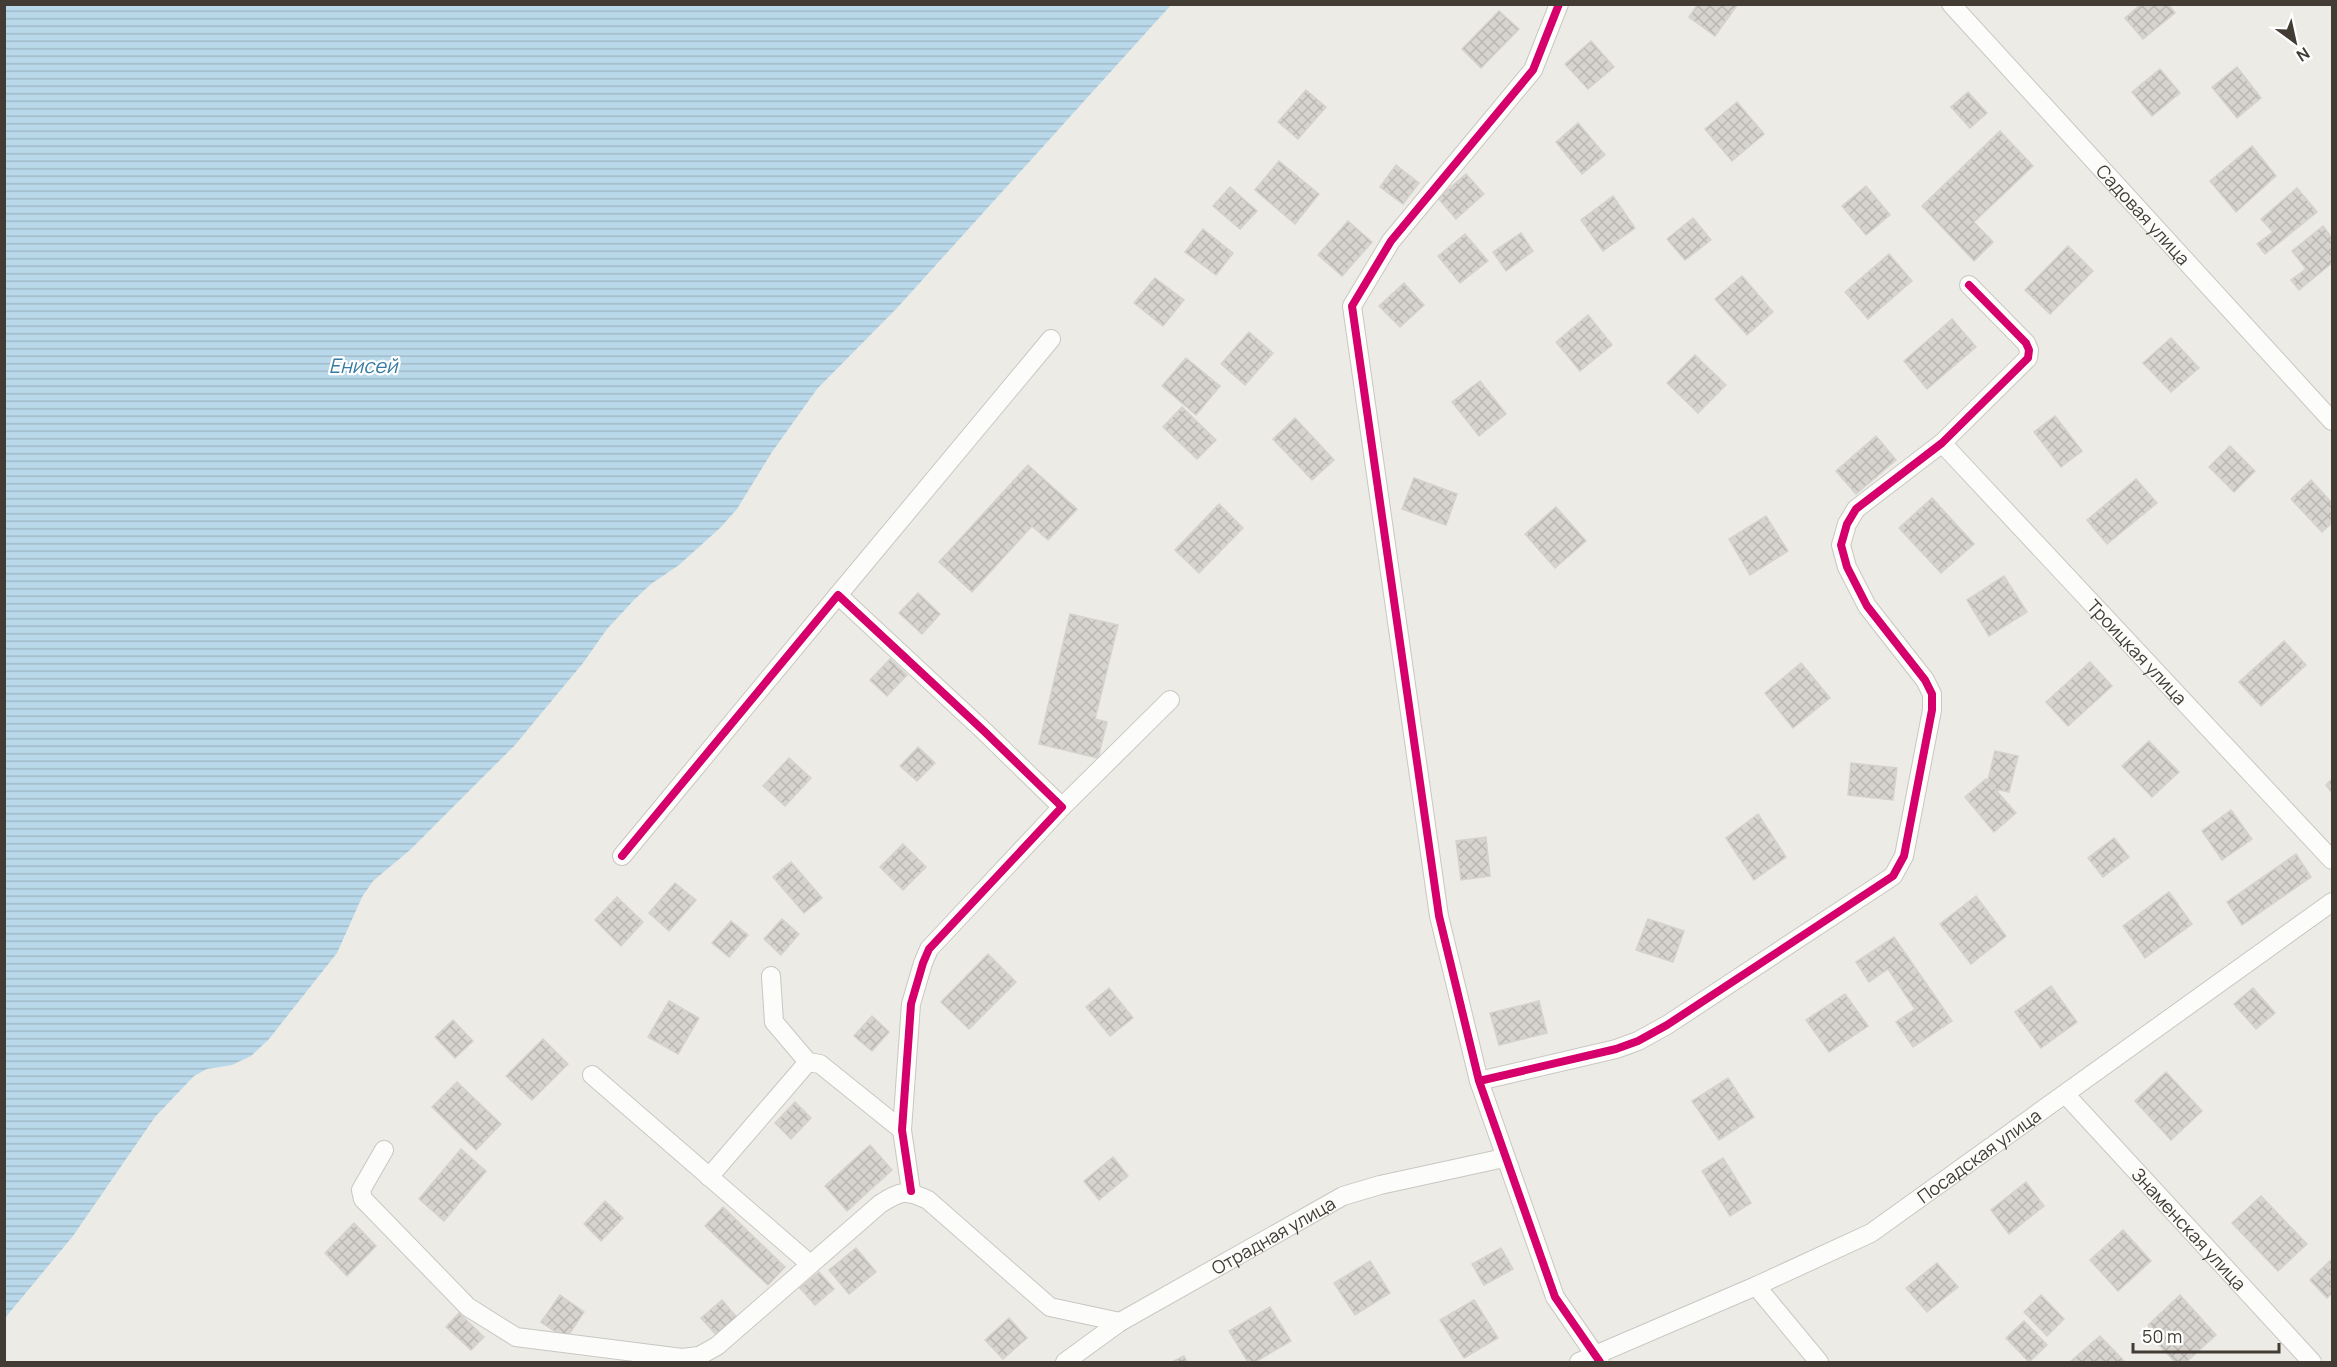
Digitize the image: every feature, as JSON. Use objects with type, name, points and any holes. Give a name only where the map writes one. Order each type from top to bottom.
[{"type":"street","points":[[1559,4],[1533,70],[1391,241],[1352,306],[1438,916],[1479,1081],[1504,1158],[1555,1297],[1591,1360]]},
{"type":"street","name":"Садовая улица","points":[[1953,6],[2332,421]]},
{"type":"street","points":[[1479,1081],[1616,1049],[1638,1041],[1667,1025],[1893,876],[1904,856],[1932,710],[1932,694],[1924,680],[1867,606],[1847,567],[1841,545],[1847,524],[1856,509],[1942,443],[2028,358],[2029,350],[2026,343],[1969,285]]},
{"type":"street","points":[[622,856],[1051,339]]},
{"type":"street","name":"Троицкая улица","points":[[1942,443],[2332,861]]},
{"type":"street","points":[[838,595],[1062,807]]},
{"type":"street","points":[[911,1191],[902,1130],[911,1004],[922,963],[929,949],[1062,807],[1170,700]]},
{"type":"street","name":"Посадская улица","points":[[1591,1360],[1871,1233],[2332,902]]},
{"type":"street","points":[[771,976],[774,1022],[808,1062],[820,1064],[902,1130]]},
{"type":"street","points":[[709,1177],[808,1062]]},
{"type":"street","points":[[592,1075],[810,1264]]},
{"type":"street","name":"Знаменская улица","points":[[2066,1095],[2312,1362]]},
{"type":"street","points":[[384,1150],[361,1190],[363,1200],[468,1307],[516,1337],[682,1358],[699,1356],[717,1346],[880,1204],[894,1195],[911,1191],[928,1200],[1050,1307],[1120,1322]]},
{"type":"street","name":"Отрадная улица","points":[[1065,1362],[1120,1322],[1343,1196],[1380,1185],[1504,1158]]},
{"type":"street","points":[[1756,1286],[1819,1362]]},
{"type":"water","name":"Енисей","points":[[5,4],[1171,5],[897,308],[817,389],[772,452],[737,509],[720,528],[679,565],[651,584],[634,600],[607,629],[583,663],[515,745],[410,850],[373,881],[362,897],[337,953],[269,1039],[251,1056],[232,1065],[207,1069],[194,1076],[155,1117],[73,1236],[5,1318]]},
{"type":"building","points":[[1698,4],[1738,4],[1715,36],[1689,17]]},
{"type":"building","points":[[2141,4],[2168,4],[2175,13],[2143,39],[2125,18]]},
{"type":"building","points":[[1499,11],[1519,29],[1481,68],[1462,49]]},
{"type":"building","points":[[1591,41],[1614,67],[1588,89],[1565,64]]},
{"type":"building","points":[[2237,67],[2261,98],[2237,118],[2212,87]]},
{"type":"building","points":[[2160,69],[2180,93],[2152,116],[2132,92]]},
{"type":"building","points":[[1306,90],[1326,107],[1298,139],[1278,122]]},
{"type":"building","points":[[1968,92],[1987,113],[1970,128],[1951,107]]},
{"type":"building","points":[[1737,102],[1764,134],[1732,161],[1705,129]]},
{"type":"building","points":[[1578,123],[1605,155],[1582,174],[1556,142]]},
{"type":"building","points":[[2000,131],[2033,166],[1974,222],[1993,242],[1974,261],[1922,206]]},
{"type":"building","points":[[2252,146],[2276,176],[2236,212],[2210,181]]},
{"type":"building","points":[[1279,161],[1319,194],[1295,224],[1255,190]]},
{"type":"building","points":[[1396,165],[1419,183],[1403,204],[1380,187]]},
{"type":"building","points":[[1466,174],[1484,194],[1456,219],[1438,198]]},
{"type":"building","points":[[1866,186],[1890,215],[1866,235],[1842,206]]},
{"type":"building","points":[[1230,187],[1257,211],[1240,229],[1213,206]]},
{"type":"building","points":[[2297,188],[2317,212],[2265,254],[2257,244],[2273,232],[2261,219]]},
{"type":"building","points":[[1613,196],[1635,228],[1603,251],[1581,220]]},
{"type":"building","points":[[1693,218],[1711,240],[1685,260],[1667,239]]},
{"type":"building","points":[[1348,221],[1372,242],[1342,276],[1318,255]]},
{"type":"building","points":[[2323,226],[2332,238],[2332,263],[2299,290],[2291,280],[2306,269],[2292,251]]},
{"type":"building","points":[[1203,229],[1233,253],[1216,275],[1185,252]]},
{"type":"building","points":[[1521,233],[1533,251],[1506,271],[1493,252]]},
{"type":"building","points":[[1465,234],[1488,261],[1460,283],[1438,256]]},
{"type":"building","points":[[2068,246],[2093,271],[2050,314],[2025,290]]},
{"type":"building","points":[[1889,254],[1912,281],[1868,319],[1845,292]]},
{"type":"building","points":[[1742,276],[1773,312],[1747,335],[1715,299]]},
{"type":"building","points":[[1155,278],[1184,300],[1163,326],[1134,303]]},
{"type":"building","points":[[1404,283],[1424,305],[1400,327],[1379,306]]},
{"type":"building","points":[[1588,315],[1612,345],[1580,371],[1556,342]]},
{"type":"building","points":[[1952,319],[1976,347],[1927,389],[1904,361]]},
{"type":"building","points":[[1249,332],[1273,353],[1245,385],[1221,364]]},
{"type":"building","points":[[2171,338],[2199,368],[2171,392],[2143,363]]},
{"type":"building","points":[[1695,355],[1726,385],[1698,413],[1667,383]]},
{"type":"building","points":[[1186,358],[1220,386],[1196,415],[1162,386]]},
{"type":"building","points":[[1480,381],[1506,414],[1479,436],[1452,402]]},
{"type":"building","points":[[1182,407],[1216,440],[1197,459],[1163,427]]},
{"type":"building","points":[[2055,416],[2082,451],[2061,467],[2034,432]]},
{"type":"building","points":[[1295,418],[1334,460],[1312,480],[1273,439]]},
{"type":"building","points":[[1876,436],[1896,460],[1856,494],[1836,471]]},
{"type":"building","points":[[2230,446],[2255,471],[2234,492],[2209,467]]},
{"type":"building","points":[[1028,465],[1077,509],[1048,540],[1032,526],[972,592],[939,562]]},
{"type":"building","points":[[1414,478],[1457,494],[1446,525],[1402,509]]},
{"type":"building","points":[[2136,479],[2157,503],[2107,544],[2087,520]]},
{"type":"building","points":[[2311,480],[2332,503],[2332,523],[2322,532],[2291,499]]},
{"type":"building","points":[[1932,498],[1974,544],[1941,573],[1899,528]]},
{"type":"building","points":[[1219,504],[1243,528],[1199,573],[1175,550]]},
{"type":"building","points":[[1556,507],[1586,541],[1555,568],[1525,534]]},
{"type":"building","points":[[1766,516],[1788,551],[1750,575],[1729,539]]},
{"type":"building","points":[[2004,576],[2027,612],[1989,636],[1967,600]]},
{"type":"building","points":[[918,593],[940,614],[922,634],[899,613]]},
{"type":"building","points":[[1070,614],[1118,625],[1095,719],[1107,722],[1098,758],[1039,744]]},
{"type":"building","points":[[2284,641],[2306,665],[2261,706],[2239,682]]},
{"type":"building","points":[[890,659],[907,675],[887,696],[870,680]]},
{"type":"building","points":[[2090,662],[2112,686],[2068,726],[2046,702]]},
{"type":"building","points":[[1801,663],[1830,698],[1793,728],[1765,693]]},
{"type":"building","points":[[2149,741],[2179,772],[2152,797],[2122,766]]},
{"type":"building","points":[[918,747],[935,763],[917,781],[900,766]]},
{"type":"building","points":[[1995,751],[2018,756],[2009,792],[1995,789],[2016,813],[1994,832],[1965,797],[1986,779],[1988,780]]},
{"type":"building","points":[[789,758],[811,778],[785,806],[763,786]]},
{"type":"building","points":[[1851,763],[1897,768],[1893,800],[1848,795]]},
{"type":"building","points":[[2332,779],[2332,793],[2326,785]]},
{"type":"building","points":[[2231,810],[2252,839],[2222,860],[2202,831]]},
{"type":"building","points":[[1758,814],[1786,857],[1754,880],[1726,838]]},
{"type":"building","points":[[1486,837],[1490,876],[1461,880],[1456,841]]},
{"type":"building","points":[[2114,838],[2129,857],[2103,877],[2088,858]]},
{"type":"building","points":[[903,844],[926,867],[903,890],[880,867]]},
{"type":"building","points":[[2296,854],[2311,877],[2242,925],[2227,902]]},
{"type":"building","points":[[791,862],[822,898],[804,913],[773,877]]},
{"type":"building","points":[[675,883],[696,900],[669,931],[649,913]]},
{"type":"building","points":[[2169,892],[2192,924],[2145,958],[2123,926]]},
{"type":"building","points":[[1976,896],[2006,936],[1971,964],[1940,924]]},
{"type":"building","points":[[617,897],[643,922],[621,946],[595,920]]},
{"type":"building","points":[[782,919],[799,934],[781,955],[764,939]]},
{"type":"building","points":[[1648,919],[1684,931],[1673,962],[1636,950]]},
{"type":"building","points":[[731,921],[748,935],[729,957],[712,943]]},
{"type":"building","points":[[1894,937],[1952,1021],[1913,1047],[1896,1022],[1915,1009],[1888,969],[1869,982],[1856,962]]},
{"type":"building","points":[[988,954],[1016,982],[969,1029],[941,1002]]},
{"type":"building","points":[[2051,986],[2077,1022],[2041,1048],[2015,1012]]},
{"type":"building","points":[[1109,988],[1133,1018],[1110,1036],[1086,1007]]},
{"type":"building","points":[[2253,988],[2275,1013],[2256,1029],[2234,1004]]},
{"type":"building","points":[[1845,994],[1868,1026],[1829,1052],[1806,1020]]},
{"type":"building","points":[[669,1001],[699,1018],[678,1054],[648,1037]]},
{"type":"building","points":[[1539,1001],[1547,1033],[1499,1045],[1490,1013]]},
{"type":"building","points":[[872,1016],[889,1032],[872,1051],[854,1036]]},
{"type":"building","points":[[453,1020],[473,1041],[455,1058],[435,1037]]},
{"type":"building","points":[[543,1039],[568,1064],[532,1100],[506,1076]]},
{"type":"building","points":[[2166,1072],[2202,1111],[2171,1140],[2135,1101]]},
{"type":"building","points":[[1728,1078],[1754,1117],[1719,1140],[1692,1101]]},
{"type":"building","points":[[457,1082],[501,1124],[476,1150],[432,1107]]},
{"type":"building","points":[[795,1102],[811,1118],[791,1139],[775,1123]]},
{"type":"building","points":[[870,1145],[892,1170],[847,1211],[825,1186]]},
{"type":"building","points":[[461,1149],[486,1171],[444,1221],[419,1199]]},
{"type":"building","points":[[1113,1157],[1128,1176],[1099,1200],[1084,1181]]},
{"type":"building","points":[[1723,1158],[1751,1203],[1730,1216],[1702,1171]]},
{"type":"building","points":[[2026,1182],[2044,1206],[2009,1234],[1991,1210]]},
{"type":"building","points":[[2261,1196],[2307,1244],[2278,1271],[2232,1223]]},
{"type":"building","points":[[605,1201],[623,1218],[601,1241],[584,1224]]},
{"type":"building","points":[[723,1207],[785,1267],[768,1285],[705,1226]]},
{"type":"building","points":[[354,1223],[376,1246],[347,1276],[325,1253]]},
{"type":"building","points":[[2123,1230],[2151,1261],[2118,1291],[2090,1260]]},
{"type":"building","points":[[856,1248],[876,1272],[849,1294],[829,1270]]},
{"type":"building","points":[[1501,1248],[1513,1269],[1484,1285],[1472,1264]]},
{"type":"building","points":[[2332,1259],[2332,1293],[2327,1298],[2310,1280]]},
{"type":"building","points":[[1370,1261],[1390,1293],[1355,1315],[1334,1283]]},
{"type":"building","points":[[1937,1263],[1958,1287],[1927,1312],[1906,1288]]},
{"type":"building","points":[[819,1272],[834,1289],[815,1305],[800,1288]]},
{"type":"building","points":[[560,1295],[584,1312],[566,1339],[541,1322]]},
{"type":"building","points":[[2041,1295],[2064,1319],[2047,1336],[2024,1312]]},
{"type":"building","points":[[2180,1295],[2216,1335],[2186,1362],[2175,1362],[2144,1329]]},
{"type":"building","points":[[722,1300],[739,1320],[719,1338],[701,1318]]},
{"type":"building","points":[[1474,1300],[1498,1338],[1464,1358],[1440,1320]]},
{"type":"building","points":[[1270,1307],[1291,1341],[1255,1362],[1248,1362],[1229,1331]]},
{"type":"building","points":[[459,1313],[484,1337],[471,1350],[446,1327]]},
{"type":"building","points":[[1009,1318],[1027,1338],[1003,1359],[985,1340]]},
{"type":"building","points":[[2024,1321],[2047,1345],[2029,1362],[2006,1338]]},
{"type":"building","points":[[2100,1336],[2125,1362],[2070,1362]]},
{"type":"building","points":[[1184,1356],[1187,1362],[1172,1362]]},
{"type":"cycle path","points":[[1479,1081],[1439,916],[1352,306],[1391,241],[1533,70],[1559,4]]},
{"type":"cycle path","points":[[1600,1362],[1555,1297],[1479,1081],[1616,1049],[1638,1041],[1667,1025],[1893,876],[1904,856],[1932,710],[1932,694],[1925,680],[1867,606],[1847,567],[1841,545],[1847,524],[1856,509],[1942,443],[2028,358],[2029,350],[2026,343],[1969,285]]},
{"type":"cycle path","points":[[622,856],[838,595],[1062,807],[929,949],[923,963],[911,1004],[902,1130],[911,1191]]}]
